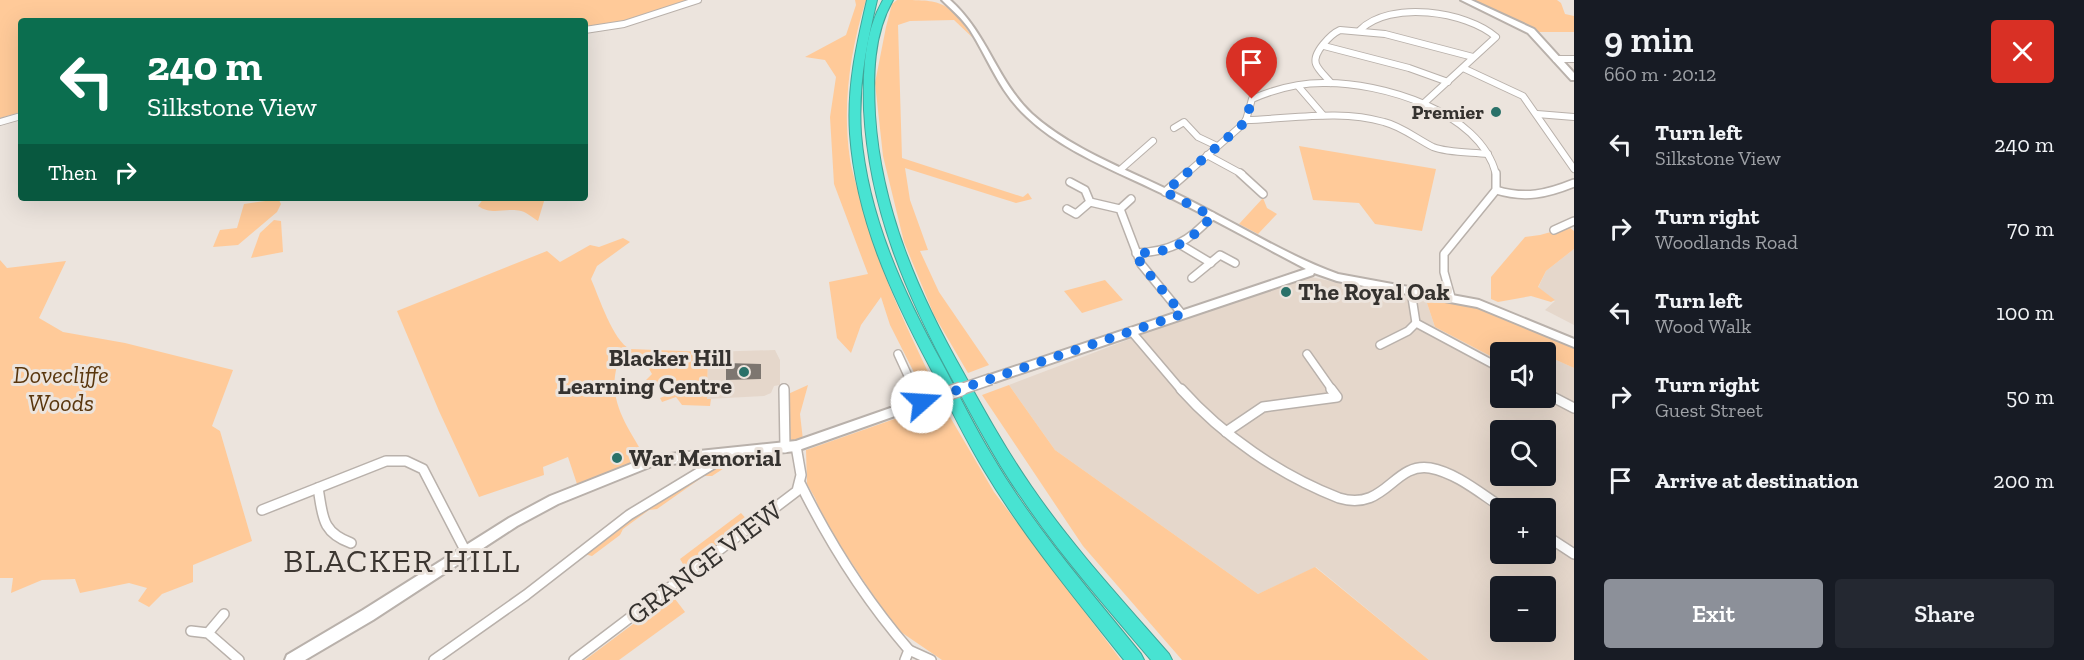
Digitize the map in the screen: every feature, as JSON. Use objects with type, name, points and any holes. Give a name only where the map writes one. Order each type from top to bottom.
[{"type":"highway","points":[[873,0],[858,57],[855,97],[856,136],[864,184],[879,245],[910,317],[989,465],[1052,557],[1135,660]]},
{"type":"highway","points":[[888,0],[880,17],[873,43],[869,79],[870,124],[878,183],[897,250],[909,280],[926,320],[1009,466],[1081,566],[1163,660]]},
{"type":"street","points":[[588,30],[624,24],[698,0]]},
{"type":"street","points":[[946,0],[969,20],[1006,90],[1029,115],[1057,136],[1312,268],[1337,277],[1479,304],[1574,343]]},
{"type":"street","points":[[1465,0],[1531,31],[1574,78]]},
{"type":"street","points":[[1360,30],[1365,19],[1379,12],[1406,9],[1440,12],[1485,27],[1494,33],[1496,37],[1423,104]]},
{"type":"street","points":[[1331,83],[1316,64],[1316,58],[1323,46],[1339,30],[1360,30],[1450,49],[1473,57]]},
{"type":"street","points":[[1323,46],[1409,68],[1448,82]]},
{"type":"street","points":[[1556,59],[1574,59]]},
{"type":"street","points":[[1462,68],[1516,91],[1539,117],[1574,170]]},
{"type":"street","points":[[1165,192],[1246,120],[1252,99],[1272,91],[1331,83],[1384,90],[1423,104],[1457,123],[1488,154],[1498,182],[1496,190],[1444,254],[1443,272],[1451,297]]},
{"type":"street","points":[[1298,86],[1323,115]]},
{"type":"street","points":[[1246,120],[1292,119],[1323,115],[1372,118],[1402,129],[1436,148],[1488,154]]},
{"type":"street","points":[[0,122],[18,117]]},
{"type":"street","points":[[1539,117],[1574,117]]},
{"type":"street","points":[[1539,117],[1574,122]]},
{"type":"street","points":[[1174,128],[1184,122],[1198,137],[1217,147]]},
{"type":"street","points":[[1120,170],[1152,141]]},
{"type":"street","points":[[1207,155],[1241,172],[1263,194]]},
{"type":"street","points":[[1070,182],[1085,190],[1090,202]]},
{"type":"street","points":[[1496,190],[1517,195],[1542,196],[1574,183]]},
{"type":"street","points":[[1120,209],[1131,199]]},
{"type":"street","points":[[1067,209],[1076,214],[1090,202]]},
{"type":"street","points":[[1090,202],[1120,209]]},
{"type":"street","points":[[1120,209],[1141,264],[1182,314]]},
{"type":"street","points":[[1136,253],[1172,250],[1212,216]]},
{"type":"street","points":[[1554,230],[1574,221]]},
{"type":"street","points":[[1181,244],[1211,263]]},
{"type":"street","points":[[1192,278],[1220,255],[1235,263]]},
{"type":"street","points":[[292,660],[554,500],[651,461],[790,447],[1309,272],[1312,268]]},
{"type":"street","points":[[1411,291],[1416,323]]},
{"type":"street","points":[[1380,345],[1408,332],[1416,323]]},
{"type":"street","points":[[1416,323],[1490,363]]},
{"type":"street","points":[[1131,332],[1205,414],[1226,432],[1299,479],[1343,500],[1363,500],[1379,496],[1407,471],[1429,467],[1449,474],[1490,500]]},
{"type":"street","points":[[898,354],[922,402]]},
{"type":"street","points":[[1226,432],[1263,407],[1337,397],[1306,354]]},
{"type":"street","name":"GRANGE VIEW","points":[[574,660],[797,491],[800,483],[790,447],[784,388]]},
{"type":"street","points":[[1556,399],[1574,408]]},
{"type":"street","points":[[434,660],[526,596],[629,515],[730,453]]},
{"type":"street","points":[[262,510],[386,461],[401,459],[411,461],[423,469],[466,552]]},
{"type":"street","points":[[800,483],[819,524],[887,625],[909,650],[931,660]]},
{"type":"street","points":[[318,488],[326,528],[334,538],[351,543]]},
{"type":"street","points":[[1556,542],[1574,554]]},
{"type":"street","points":[[208,633],[224,614]]},
{"type":"street","points":[[191,632],[208,633],[239,660]]},
{"type":"street","points":[[905,660],[909,650]]},
{"type":"shaded area","points":[[1574,249],[1574,325],[1545,310],[1555,301],[1538,288],[1546,271]]},
{"type":"shaded area","points":[[1311,277],[1363,288],[1425,297],[1435,327],[1490,356],[1490,408],[1556,408],[1556,360],[1574,368],[1574,660],[1429,660],[1316,567],[1258,594],[1055,450],[1009,385],[1172,323]]},
{"type":"shaded area","points":[[775,350],[780,360],[780,385],[774,386],[771,393],[764,396],[707,399],[708,352]]},
{"type":"green space","points":[[0,0],[687,0],[623,21],[588,27],[588,18],[18,18],[18,113],[0,118]]},
{"type":"green space","points":[[855,0],[866,0],[852,59],[847,99],[851,164],[883,271],[935,386],[926,396],[890,325],[881,297],[861,325],[851,353],[837,338],[829,282],[868,274],[834,184],[830,117],[836,77],[825,60],[805,57],[846,35],[856,5]]},
{"type":"green space","points":[[897,0],[934,2],[950,9],[973,38],[954,20],[910,21],[898,25],[902,158],[1023,197],[1028,193],[1032,199],[1016,203],[905,168],[910,200],[928,250],[920,251],[939,292],[989,365],[968,373],[934,315],[904,242],[883,156],[875,83],[892,4]]},
{"type":"green space","points":[[1470,0],[1557,0],[1561,3],[1565,14],[1574,16],[1574,32],[1538,32],[1532,27]]},
{"type":"green space","points":[[1299,146],[1436,169],[1422,231],[1375,224],[1359,203],[1313,200]]},
{"type":"green space","points":[[1263,198],[1267,208],[1277,214],[1258,234],[1239,224]]},
{"type":"green space","points":[[280,201],[281,204],[277,212],[238,245],[213,247],[220,230],[237,228],[244,204]]},
{"type":"green space","points":[[482,201],[544,201],[538,221],[521,211],[494,211],[478,206]]},
{"type":"green space","points":[[274,220],[281,221],[283,252],[251,258],[260,233]]},
{"type":"green space","points":[[1569,227],[1574,231],[1574,249],[1546,271],[1538,287],[1555,300],[1551,302],[1531,296],[1498,302],[1491,299],[1491,277],[1525,237]]},
{"type":"green space","points":[[623,238],[630,242],[597,266],[591,279],[612,328],[630,349],[708,352],[707,399],[711,399],[710,406],[682,405],[676,397],[662,402],[660,398],[677,391],[670,378],[650,386],[646,380],[652,374],[644,360],[617,366],[615,391],[617,403],[646,459],[577,484],[568,457],[543,467],[544,475],[479,497],[439,411],[397,311],[547,251],[560,262],[590,245],[599,247]]},
{"type":"green space","name":"Dovecliffe Woods","points":[[0,260],[7,268],[66,261],[39,318],[63,332],[125,343],[233,370],[212,426],[220,431],[252,541],[193,565],[193,582],[162,594],[149,607],[138,601],[147,588],[129,583],[80,593],[75,579],[42,580],[11,593],[13,578],[0,578]]},
{"type":"green space","points":[[1105,280],[1123,300],[1082,313],[1064,291]]},
{"type":"green space","points":[[1425,297],[1476,308],[1574,347],[1574,368],[1556,360],[1556,342],[1490,342],[1490,356],[1435,327]]},
{"type":"green space","points":[[808,385],[800,414],[803,440],[790,441],[788,394]]},
{"type":"green space","points":[[1009,385],[1055,450],[1258,594],[1315,567],[1429,660],[1182,660],[1083,546],[982,395]]},
{"type":"green space","points":[[943,405],[994,492],[1121,660],[942,660],[895,628],[825,523],[807,484],[806,450],[923,409]]},
{"type":"green space","points":[[734,458],[735,461],[712,476],[704,476],[657,509],[649,510],[592,556],[584,554],[630,517],[721,461]]},
{"type":"green space","points":[[741,513],[749,522],[686,569],[680,559]]},
{"type":"green space","points":[[672,595],[685,612],[619,660],[585,660]]},
{"type":"building","name":"Blacker Hill Learning Centre","points":[[726,363],[761,364],[761,379],[726,380]]},
{"type":"place","name":"Premier","points":[[1496,112]]},
{"type":"place","name":"The Royal Oak","points":[[1286,292]]},
{"type":"place","name":"Blacker Hill Learning Centre","points":[[744,372]]},
{"type":"place","name":"War Memorial","points":[[617,458]]},
{"type":"district","name":"BLACKER HILL","points":[[402,560]]},
{"type":"route","points":[[922,402],[1182,314],[1141,264],[1136,253],[1172,250],[1212,216],[1165,192],[1241,126],[1246,120],[1252,99]]}]
